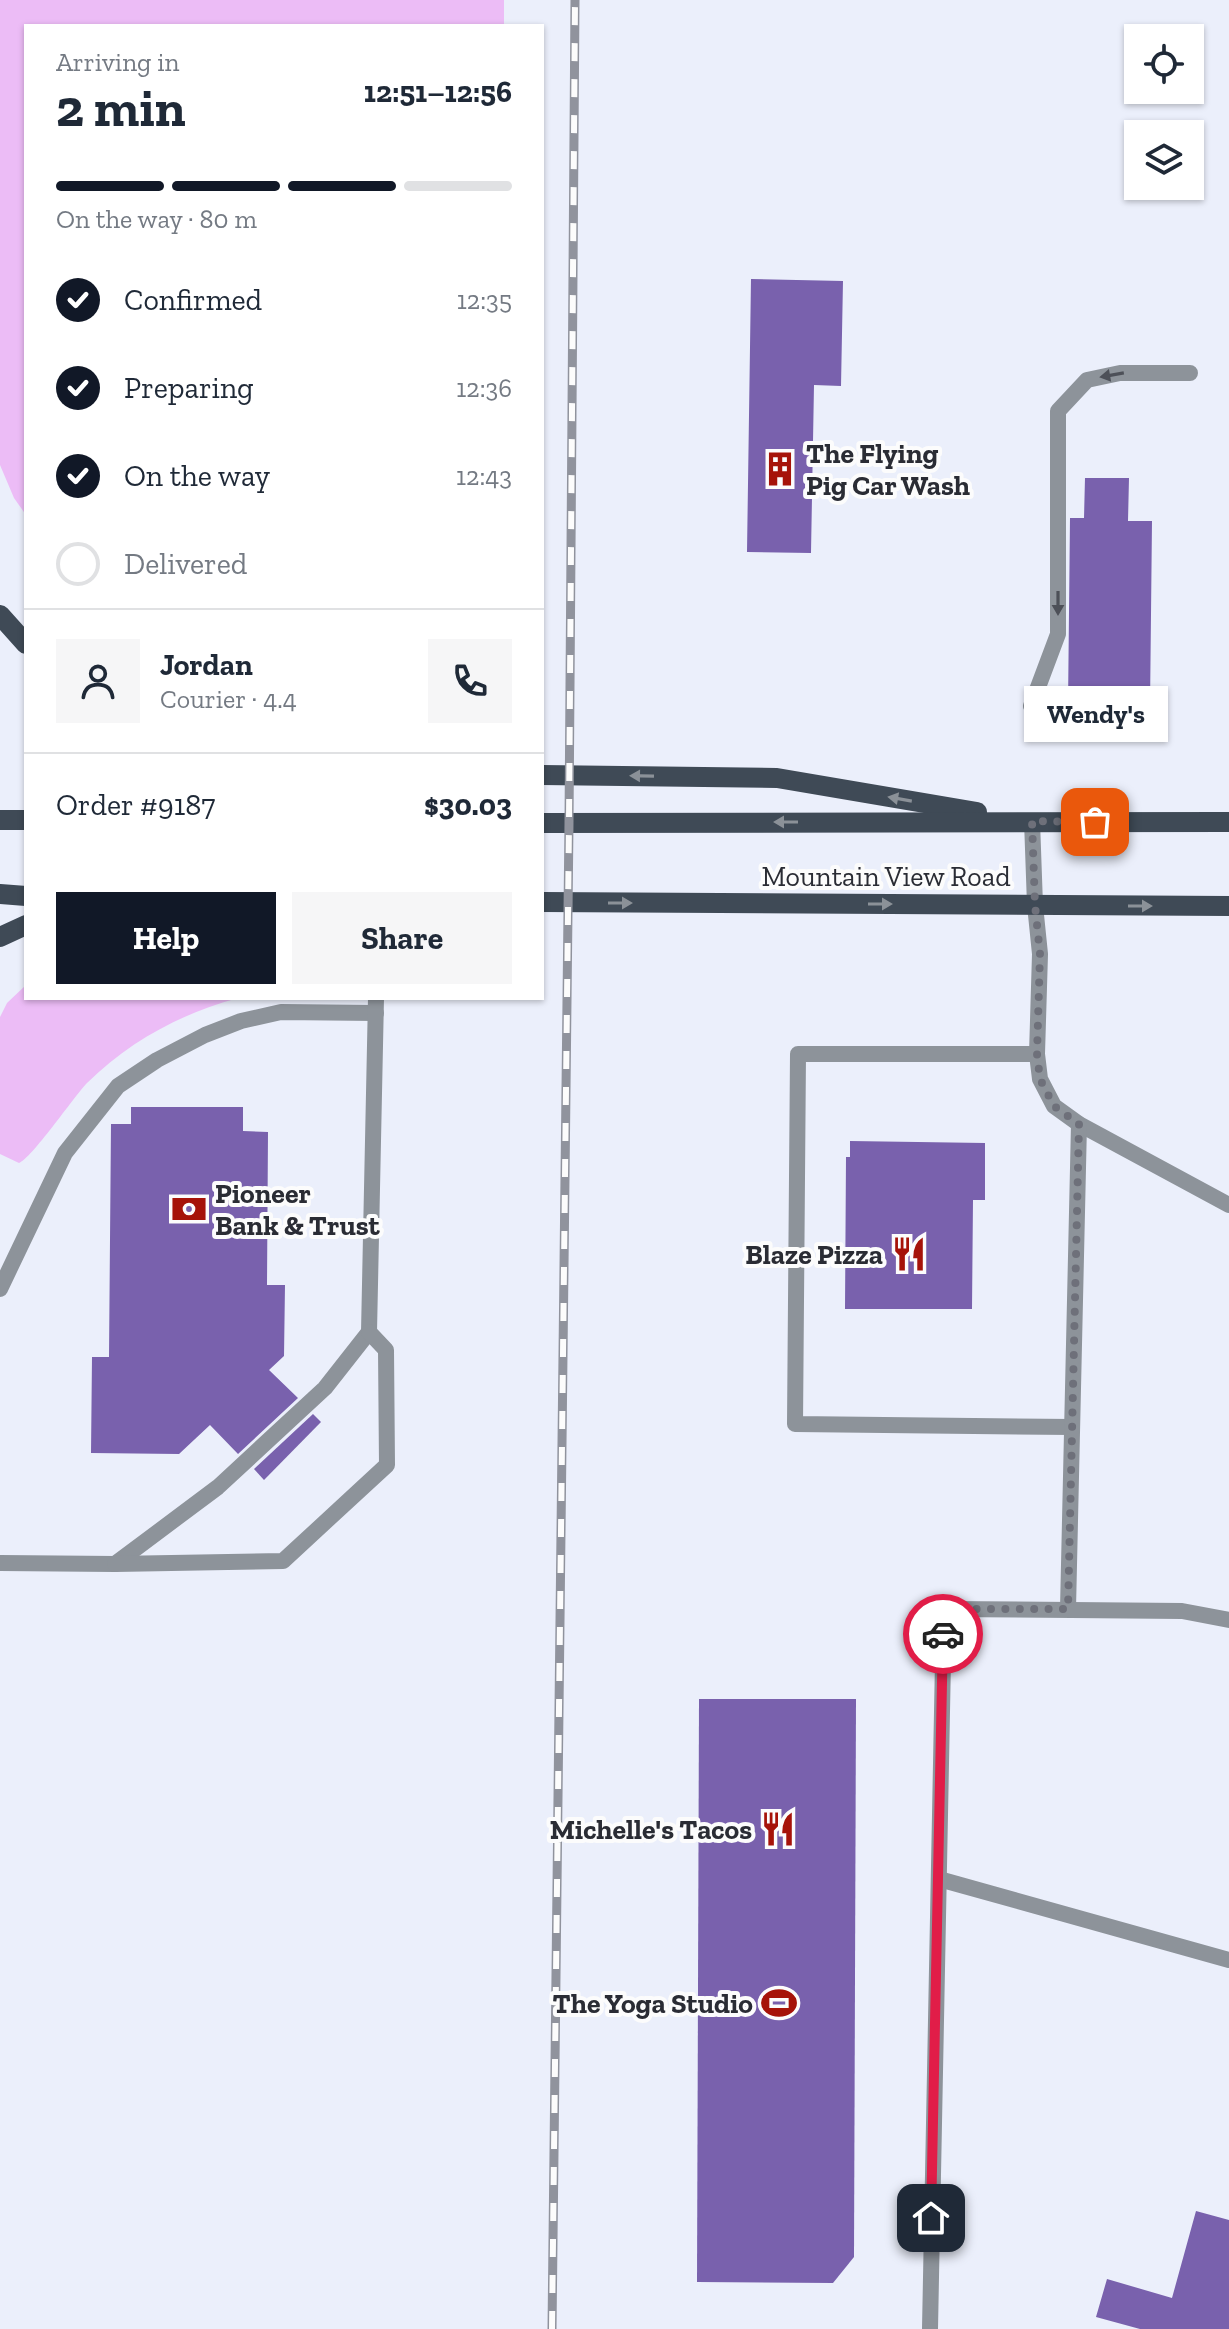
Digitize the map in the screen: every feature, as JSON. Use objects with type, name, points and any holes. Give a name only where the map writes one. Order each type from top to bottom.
[{"type":"main road","points":[[0,615],[24,642]]},
{"type":"main road","points":[[544,775],[777,778],[1032,821]]},
{"type":"main road","points":[[0,820],[24,820]]},
{"type":"main road","name":"Mountain View Road","points":[[544,823],[1229,822]]},
{"type":"main road","points":[[0,894],[24,896]]},
{"type":"main road","name":"Mountain View Road","points":[[544,902],[1229,906]]},
{"type":"main road","points":[[0,937],[24,926]]},
{"type":"lane","points":[[1031,706],[1058,634],[1058,411],[1087,380],[1120,373],[1190,373]]},
{"type":"lane","points":[[1032,821],[1040,954],[1037,1054],[1040,1079],[1054,1106],[1079,1124],[1229,1205]]},
{"type":"lane","points":[[0,1289],[65,1153],[118,1086],[157,1060],[205,1035],[241,1021],[281,1012],[376,1006],[369,1332],[325,1388],[218,1487],[115,1564]]},
{"type":"lane","points":[[1037,1054],[798,1054],[795,1424],[1072,1427]]},
{"type":"lane","points":[[1068,1609],[1079,1124]]},
{"type":"lane","points":[[0,1563],[283,1561],[387,1465],[386,1350],[369,1332]]},
{"type":"lane","points":[[930,2329],[944,1609],[1182,1611],[1229,1620]]},
{"type":"lane","points":[[939,1879],[1229,1960]]},
{"type":"shaded area","points":[[0,0],[504,0],[504,24],[24,24],[24,512],[14,498],[0,465]]},
{"type":"shaded area","points":[[24,987],[24,1000],[232,1000],[176,1021],[121,1054],[87,1083],[33,1151],[19,1163],[0,1154],[0,1017],[7,1003]]},
{"type":"building","name":"The Flying Pig Car Wash","points":[[751,279],[843,281],[841,386],[814,385],[811,553],[747,552]]},
{"type":"building","points":[[1085,478],[1129,478],[1128,521],[1152,521],[1150,707],[1068,706],[1070,518],[1084,518]]},
{"type":"building","name":"Pioneer Bank & Trust","points":[[131,1107],[243,1107],[243,1131],[268,1132],[267,1285],[285,1285],[284,1356],[269,1370],[298,1398],[238,1454],[210,1425],[179,1454],[91,1453],[92,1357],[109,1357],[111,1124],[131,1124]]},
{"type":"building","name":"Blaze Pizza","points":[[850,1141],[985,1143],[985,1200],[973,1200],[972,1309],[845,1309],[846,1157],[850,1157]]},
{"type":"building","points":[[313,1414],[321,1422],[264,1480],[254,1469]]},
{"type":"building","points":[[699,1699],[856,1699],[854,2257],[833,2283],[697,2282]]},
{"type":"building","points":[[1196,2211],[1229,2220],[1229,2329],[1140,2329],[1096,2317],[1107,2279],[1172,2298]]},
{"type":"railway","points":[[552,2329],[575,0]]},
{"type":"way so far","points":[[943,1634],[944,1609],[1068,1609],[1079,1124],[1054,1106],[1040,1079],[1037,1054],[1040,954],[1032,821],[1095,822]]},
{"type":"place","name":"The Flying Pig Car Wash","points":[[780,469]]},
{"type":"place","name":"Wendy's","points":[[1095,822]]},
{"type":"place","name":"Pioneer Bank & Trust","points":[[189,1209]]},
{"type":"place","name":"Blaze Pizza","points":[[909,1254]]},
{"type":"place","name":"Michelle's Tacos","points":[[778,1829]]},
{"type":"place","name":"The Yoga Studio","points":[[779,2003]]},
{"type":"route","points":[[931,2218],[943,1634]]}]
